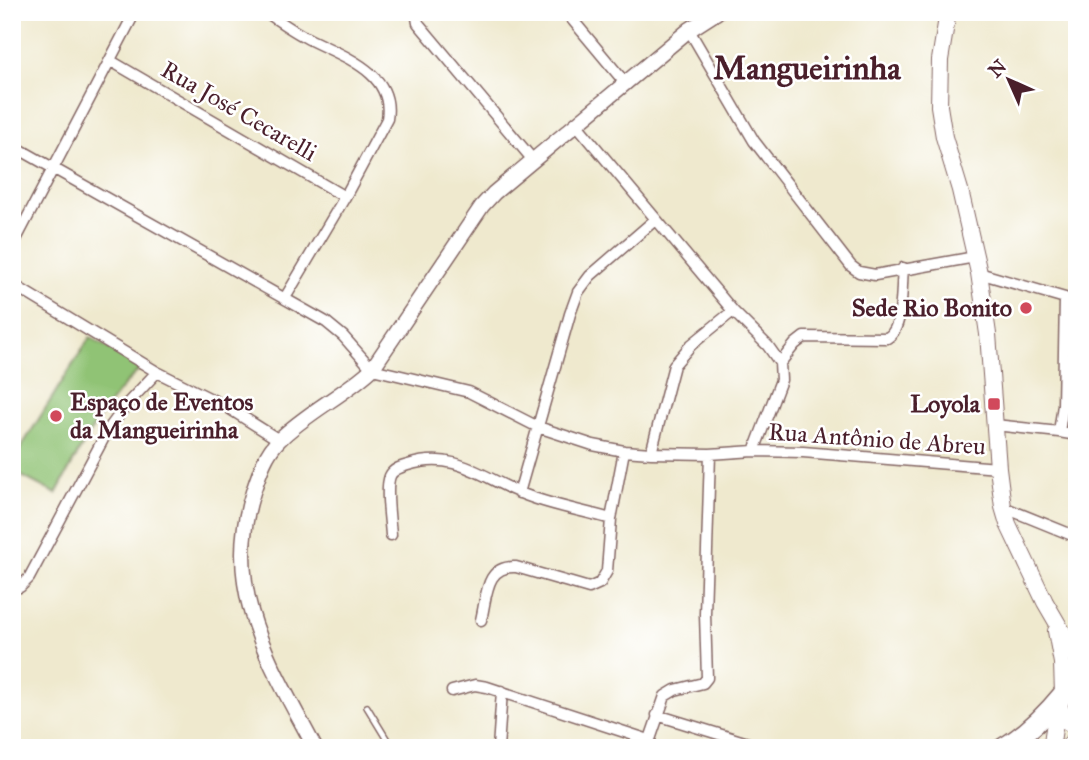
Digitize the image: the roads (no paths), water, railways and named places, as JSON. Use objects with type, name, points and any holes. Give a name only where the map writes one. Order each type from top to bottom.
[{"type":"highway","points":[[1003,748],[1018,740],[1067,696]]},
{"type":"main road","points":[[948,12],[940,60],[939,106],[944,137],[960,190],[977,265],[988,334],[1003,507],[1008,524],[1054,621],[1077,657]]},
{"type":"main road","points":[[1054,621],[1067,696],[1065,720],[1077,728]]},
{"type":"main road","points":[[1051,748],[1067,696]]},
{"type":"main road","points":[[1066,748],[1077,738]]},
{"type":"street","points":[[12,247],[135,12]]},
{"type":"street","points":[[266,12],[301,35],[362,66],[375,76],[390,105],[387,119],[345,197],[285,298]]},
{"type":"street","points":[[566,12],[626,84]]},
{"type":"street","points":[[315,748],[267,658],[247,597],[243,552],[246,514],[260,471],[279,440],[355,385],[372,369],[482,206],[494,193],[689,30],[717,12]]},
{"type":"street","points":[[417,18],[533,160]]},
{"type":"street","points":[[689,30],[754,141],[850,266],[859,272],[875,275],[903,268],[977,265],[1077,301]]},
{"type":"street","name":"Rua José Cecarelli","points":[[111,61],[345,197]]},
{"type":"street","points":[[577,125],[780,363],[782,370],[779,388],[754,451]]},
{"type":"street","points":[[12,145],[335,328],[372,369]]},
{"type":"street","points":[[519,493],[578,292],[590,276],[656,219]]},
{"type":"street","points":[[780,363],[804,337],[887,338],[892,335],[898,324],[903,268]]},
{"type":"street","points":[[12,284],[157,372],[226,407],[279,440]]},
{"type":"street","points":[[1059,432],[1063,405],[1065,298]]},
{"type":"street","points":[[650,453],[674,365],[691,345],[733,311]]},
{"type":"street","name":"Rua Antônio de Abreu","points":[[372,369],[469,392],[538,427],[593,445],[624,451],[710,454],[803,452],[998,468]]},
{"type":"street","points":[[12,589],[20,587],[29,578],[108,430],[157,372]]},
{"type":"street","points":[[995,425],[1077,435]]},
{"type":"street","points":[[481,620],[492,576],[505,566],[589,588],[605,578],[609,562],[611,519],[624,451]]},
{"type":"street","points":[[452,691],[475,685],[502,691],[648,744],[657,715],[669,692],[704,683],[707,678],[705,614],[710,454]]},
{"type":"street","points":[[391,535],[389,478],[398,468],[428,460],[443,460],[482,473],[519,493],[611,519]]},
{"type":"street","points":[[1003,507],[1077,537]]},
{"type":"street","points":[[498,748],[502,691]]},
{"type":"street","points":[[657,715],[764,748]]},
{"type":"lane","points":[[368,707],[392,748]]},
{"type":"place","name":"Sede Rio Bonito","points":[[1026,308]]},
{"type":"place","name":"Loyola","points":[[994,404]]},
{"type":"place","name":"Espaço de Eventos da Mangueirinha","points":[[56,416]]},
{"type":"district","name":"Mangueirinha","points":[[807,68]]}]
